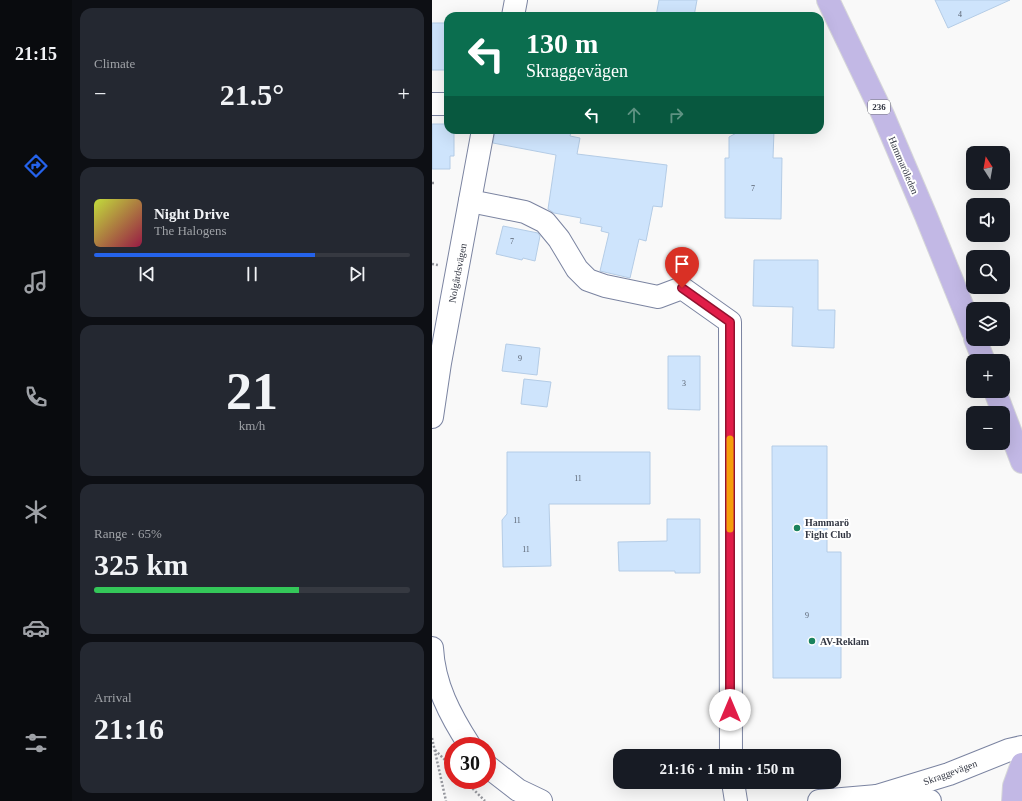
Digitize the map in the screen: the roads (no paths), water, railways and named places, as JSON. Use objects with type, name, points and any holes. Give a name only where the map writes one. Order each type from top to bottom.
[{"type":"main road","name":"Hammaröleden","points":[[828,0],[883,115],[966,315]]},
{"type":"main road","points":[[998,398],[1022,462]]},
{"type":"main road","points":[[1013,801],[1014,786],[1022,764]]},
{"type":"street","points":[[432,104],[444,104]]},
{"type":"street","name":"Nolgårdsvägen","points":[[432,417],[440,363],[483,134]]},
{"type":"street","points":[[470,201],[525,212],[545,222],[559,239],[577,269],[588,280],[605,286],[658,297],[682,288],[730,322],[730,749]]},
{"type":"street","points":[[432,648],[435,683],[465,737]]},
{"type":"street","name":"Skraggevägen","points":[[876,796],[949,774],[1008,750],[1022,747]]},
{"type":"street","points":[[496,776],[515,796],[541,801]]},
{"type":"street","points":[[734,789],[736,801]]},
{"type":"street","name":"Skraggevägen","points":[[819,801],[876,796],[930,801]]},
{"type":"place","name":"Hammarö Fight Club","points":[[797,528]]},
{"type":"place","name":"AV-Reklam","points":[[812,641]]}]
